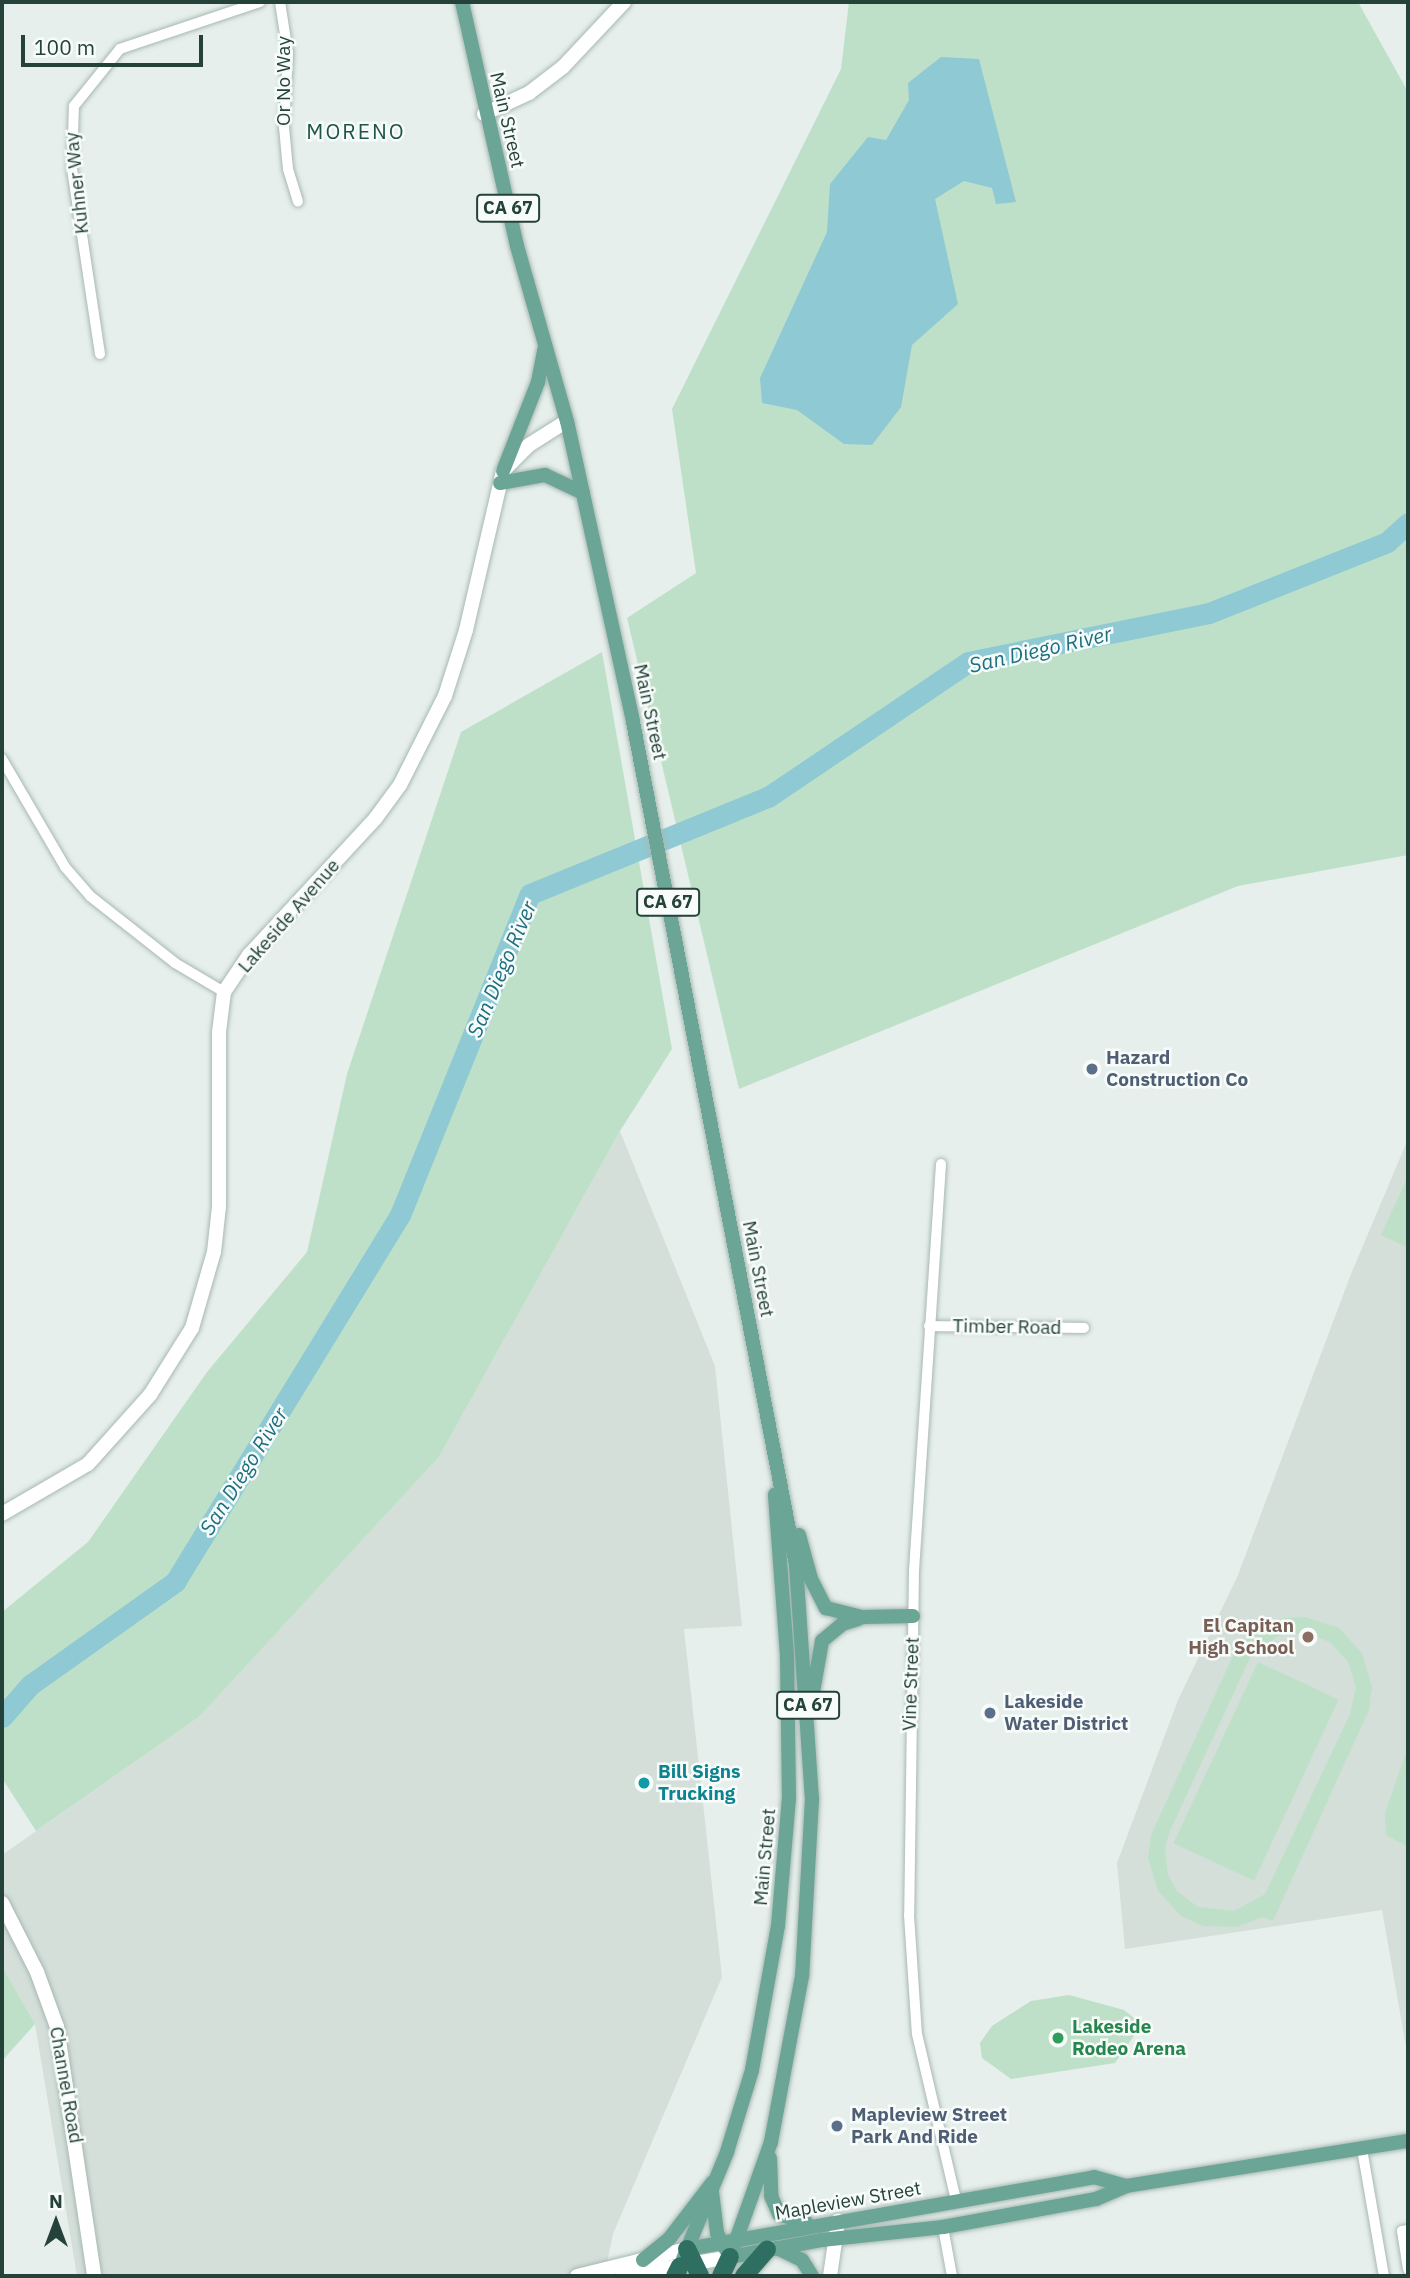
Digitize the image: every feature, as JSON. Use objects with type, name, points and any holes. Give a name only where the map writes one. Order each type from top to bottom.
[{"type":"highway","name":"CA 67","points":[[721,2276],[729,2247]]},
{"type":"highway","points":[[744,2276],[772,2249]]},
{"type":"main road","name":"Main Street","points":[[462,2],[484,114],[567,421],[610,614],[796,1565],[809,1720],[811,1799],[802,1976],[771,2142],[729,2247]]},
{"type":"main road","points":[[545,346],[538,382],[502,477],[545,475],[583,493]]},
{"type":"main road","name":"Main Street","points":[[688,2266],[752,2070],[765,2011],[778,1926],[789,1798],[787,1655],[770,1436]]},
{"type":"main road","points":[[770,1436],[819,1599],[840,1614],[863,1617],[913,1616]]},
{"type":"main road","points":[[809,1720],[822,1641],[842,1624],[863,1617]]},
{"type":"main road","name":"Mapleview Street","points":[[729,2247],[772,2249],[943,2227],[1096,2199],[1126,2186],[1408,2141]]},
{"type":"main road","points":[[771,2142],[771,2196],[779,2214],[820,2225]]},
{"type":"main road","name":"Mapleview Street","points":[[729,2247],[838,2221],[1094,2177],[1126,2186]]},
{"type":"main road","points":[[643,2260],[669,2239],[698,2196],[714,2185],[729,2247]]},
{"type":"main road","points":[[772,2249],[802,2260],[812,2276]]},
{"type":"street","name":"Kuhner Way","points":[[100,354],[72,168],[74,106],[120,49],[260,2]]},
{"type":"street","name":"Or No Way","points":[[280,2],[288,53],[284,127],[288,169],[298,202]]},
{"type":"street","points":[[484,114],[529,93],[563,67],[624,2]]},
{"type":"street","points":[[502,477],[529,445],[567,421]]},
{"type":"street","name":"Lakeside Avenue","points":[[2,1514],[88,1464],[150,1395],[192,1328],[214,1252],[219,1207],[219,1032],[225,992],[249,955],[375,819],[419,751],[445,696],[466,630],[502,477]]},
{"type":"street","points":[[2,759],[65,867],[90,897],[175,963],[225,992]]},
{"type":"street","name":"Vine Street","points":[[941,1164],[913,1616],[909,1916],[917,2034],[956,2200]]},
{"type":"street","name":"Timber Road","points":[[929,1326],[1084,1328]]},
{"type":"street","name":"Channel Road","points":[[2,1903],[37,1972],[57,2027],[94,2276]]},
{"type":"street","points":[[1362,2149],[1384,2276]]},
{"type":"street","points":[[830,2276],[838,2221]]},
{"type":"street","points":[[943,2227],[952,2276]]},
{"type":"street","points":[[1408,2230],[1402,2231],[1408,2270]]},
{"type":"street","name":"Mapleview Street","points":[[622,2276],[688,2266],[729,2247]]},
{"type":"street","name":"Mapleview Street","points":[[577,2276],[643,2260],[688,2266]]},
{"type":"shaded area","points":[[620,1131],[715,1366],[742,1626],[684,1629],[722,1977],[613,2234],[604,2276],[77,2276],[35,2024],[2,1966],[2,1855],[199,1717],[439,1457]]},
{"type":"shaded area","name":"El Capitan High School","points":[[1408,1139],[1408,2058],[1382,1910],[1125,1949],[1117,1863],[1178,1700],[1238,1575],[1351,1274]]},
{"type":"green space","points":[[849,2],[1358,2],[1408,92],[1408,855],[1238,886],[739,1089],[627,618],[696,573],[672,409],[841,69]]},
{"type":"green space","points":[[602,652],[672,1049],[620,1131],[439,1457],[199,1717],[36,1831],[2,1778],[2,1612],[88,1542],[207,1372],[307,1252],[347,1074],[461,732]]},
{"type":"green space","points":[[1408,1176],[1408,1248],[1381,1235]]},
{"type":"green space","points":[[1306,1617],[1339,1628],[1362,1653],[1372,1687],[1369,1710],[1273,1921],[1263,1917],[1237,1927],[1203,1926],[1181,1916],[1158,1891],[1148,1858],[1151,1835],[1236,1649],[1261,1626],[1283,1618]],"holes":[[[1304,1633],[1330,1642],[1348,1662],[1356,1687],[1350,1714],[1265,1894],[1234,1911],[1198,1907],[1177,1891],[1168,1875],[1165,1848],[1170,1831],[1250,1658],[1278,1636]]]},
{"type":"green space","points":[[1258,1662],[1339,1700],[1254,1881],[1173,1843]]},
{"type":"green space","points":[[1408,1747],[1408,1847],[1386,1835],[1385,1813]]},
{"type":"green space","points":[[2,1966],[35,2024],[2,2061]]},
{"type":"green space","name":"Lakeside Rodeo Arena","points":[[1069,1995],[1124,2010],[1134,2018],[1136,2033],[1115,2063],[1011,2079],[982,2058],[980,2043],[992,2026],[1031,2001]]},
{"type":"water","points":[[941,57],[979,59],[1016,202],[996,204],[992,188],[964,181],[935,199],[958,304],[912,345],[901,407],[872,445],[844,444],[797,410],[762,403],[760,378],[827,232],[830,184],[868,137],[886,140],[909,100],[908,83]]},
{"type":"waterway","name":"San Diego River","points":[[2,1717],[30,1685],[175,1582],[400,1215],[530,894],[768,797],[968,662],[1209,613],[1387,542],[1408,523]]},
{"type":"place","name":"Hazard Construction Co","points":[[1092,1069]]},
{"type":"place","name":"El Capitan High School","points":[[1308,1637]]},
{"type":"place","name":"Lakeside Water District","points":[[990,1713]]},
{"type":"place","name":"Bill Signs Trucking","points":[[644,1783]]},
{"type":"place","name":"Lakeside Rodeo Arena","points":[[1058,2038]]},
{"type":"place","name":"Mapleview Street Park And Ride","points":[[837,2126]]},
{"type":"district","name":"MORENO","points":[[356,131]]}]
